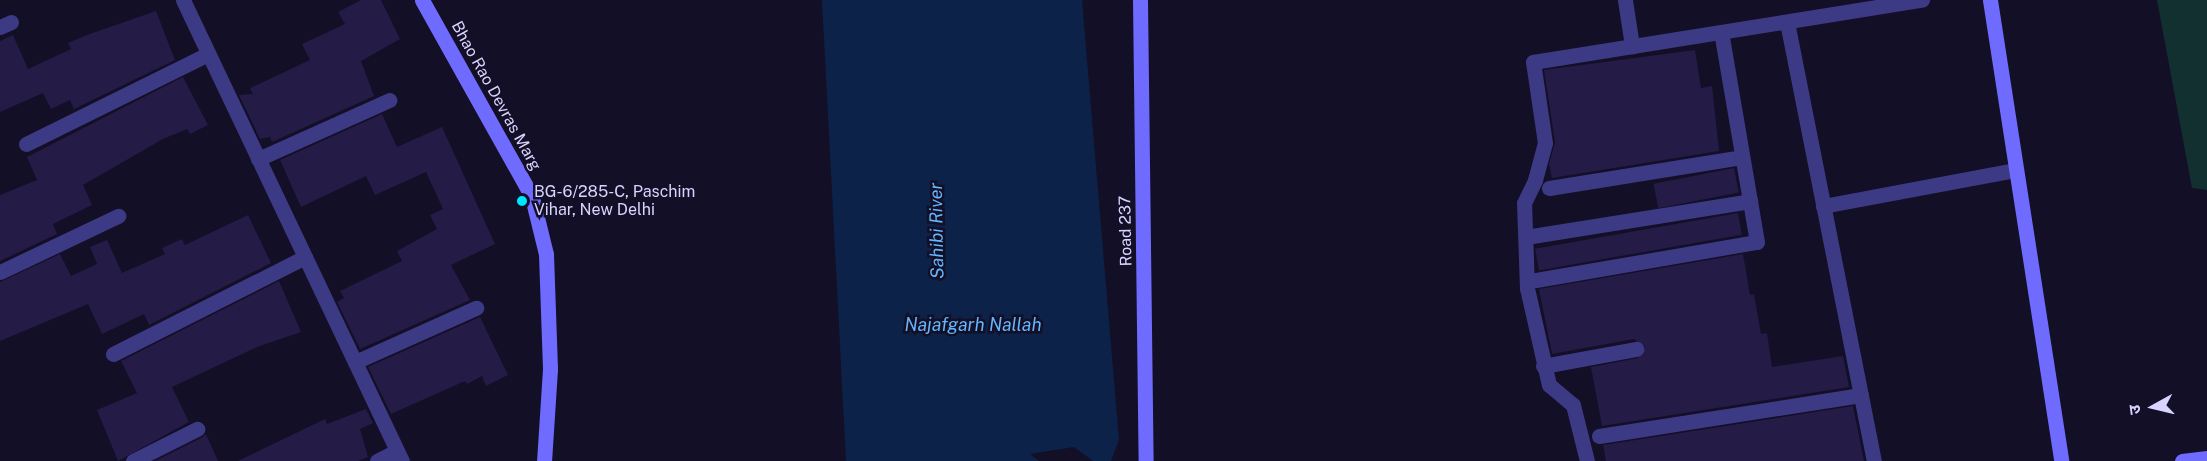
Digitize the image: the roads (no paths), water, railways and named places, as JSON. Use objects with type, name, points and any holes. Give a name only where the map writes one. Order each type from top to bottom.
[{"type":"street","points":[[183,0],[400,456],[377,461]]},
{"type":"street","name":"Bhao Rao Devras Marg","points":[[422,0],[532,197],[546,254],[550,369],[544,461]]},
{"type":"street","name":"Road 237","points":[[1140,0],[1146,461]]},
{"type":"street","points":[[1625,0],[1632,46]]},
{"type":"street","points":[[1587,461],[1573,405],[1549,385],[1527,288],[1523,216],[1545,143],[1533,62],[1922,0]]},
{"type":"street","points":[[1990,0],[2061,461]]},
{"type":"street","points":[[1787,22],[1874,461]]},
{"type":"street","points":[[1536,280],[1757,242],[1721,32]]},
{"type":"street","points":[[26,144],[208,54]]},
{"type":"street","points":[[258,159],[389,100]]},
{"type":"street","points":[[1549,188],[1742,157]]},
{"type":"street","points":[[1823,206],[2016,170]]},
{"type":"street","points":[[1532,236],[1750,201]]},
{"type":"street","points":[[0,272],[118,216]]},
{"type":"street","points":[[113,354],[305,257]]},
{"type":"street","points":[[355,362],[476,308]]},
{"type":"street","points":[[1544,366],[1636,349]]},
{"type":"street","points":[[1599,436],[1861,394]]},
{"type":"street","points":[[133,461],[198,429]]},
{"type":"street","points":[[2182,461],[2207,458]]},
{"type":"water","name":"Najafgarh Nallah","points":[[822,0],[1082,0],[1119,440],[1111,461],[1093,461],[1074,447],[1030,454],[1039,461],[846,461]]},
{"type":"place","name":"BG-6/285-C, Paschim Vihar, New Delhi","points":[[522,201]]},
{"type":"water label","name":"Sahibi River","points":[[937,231]]}]
